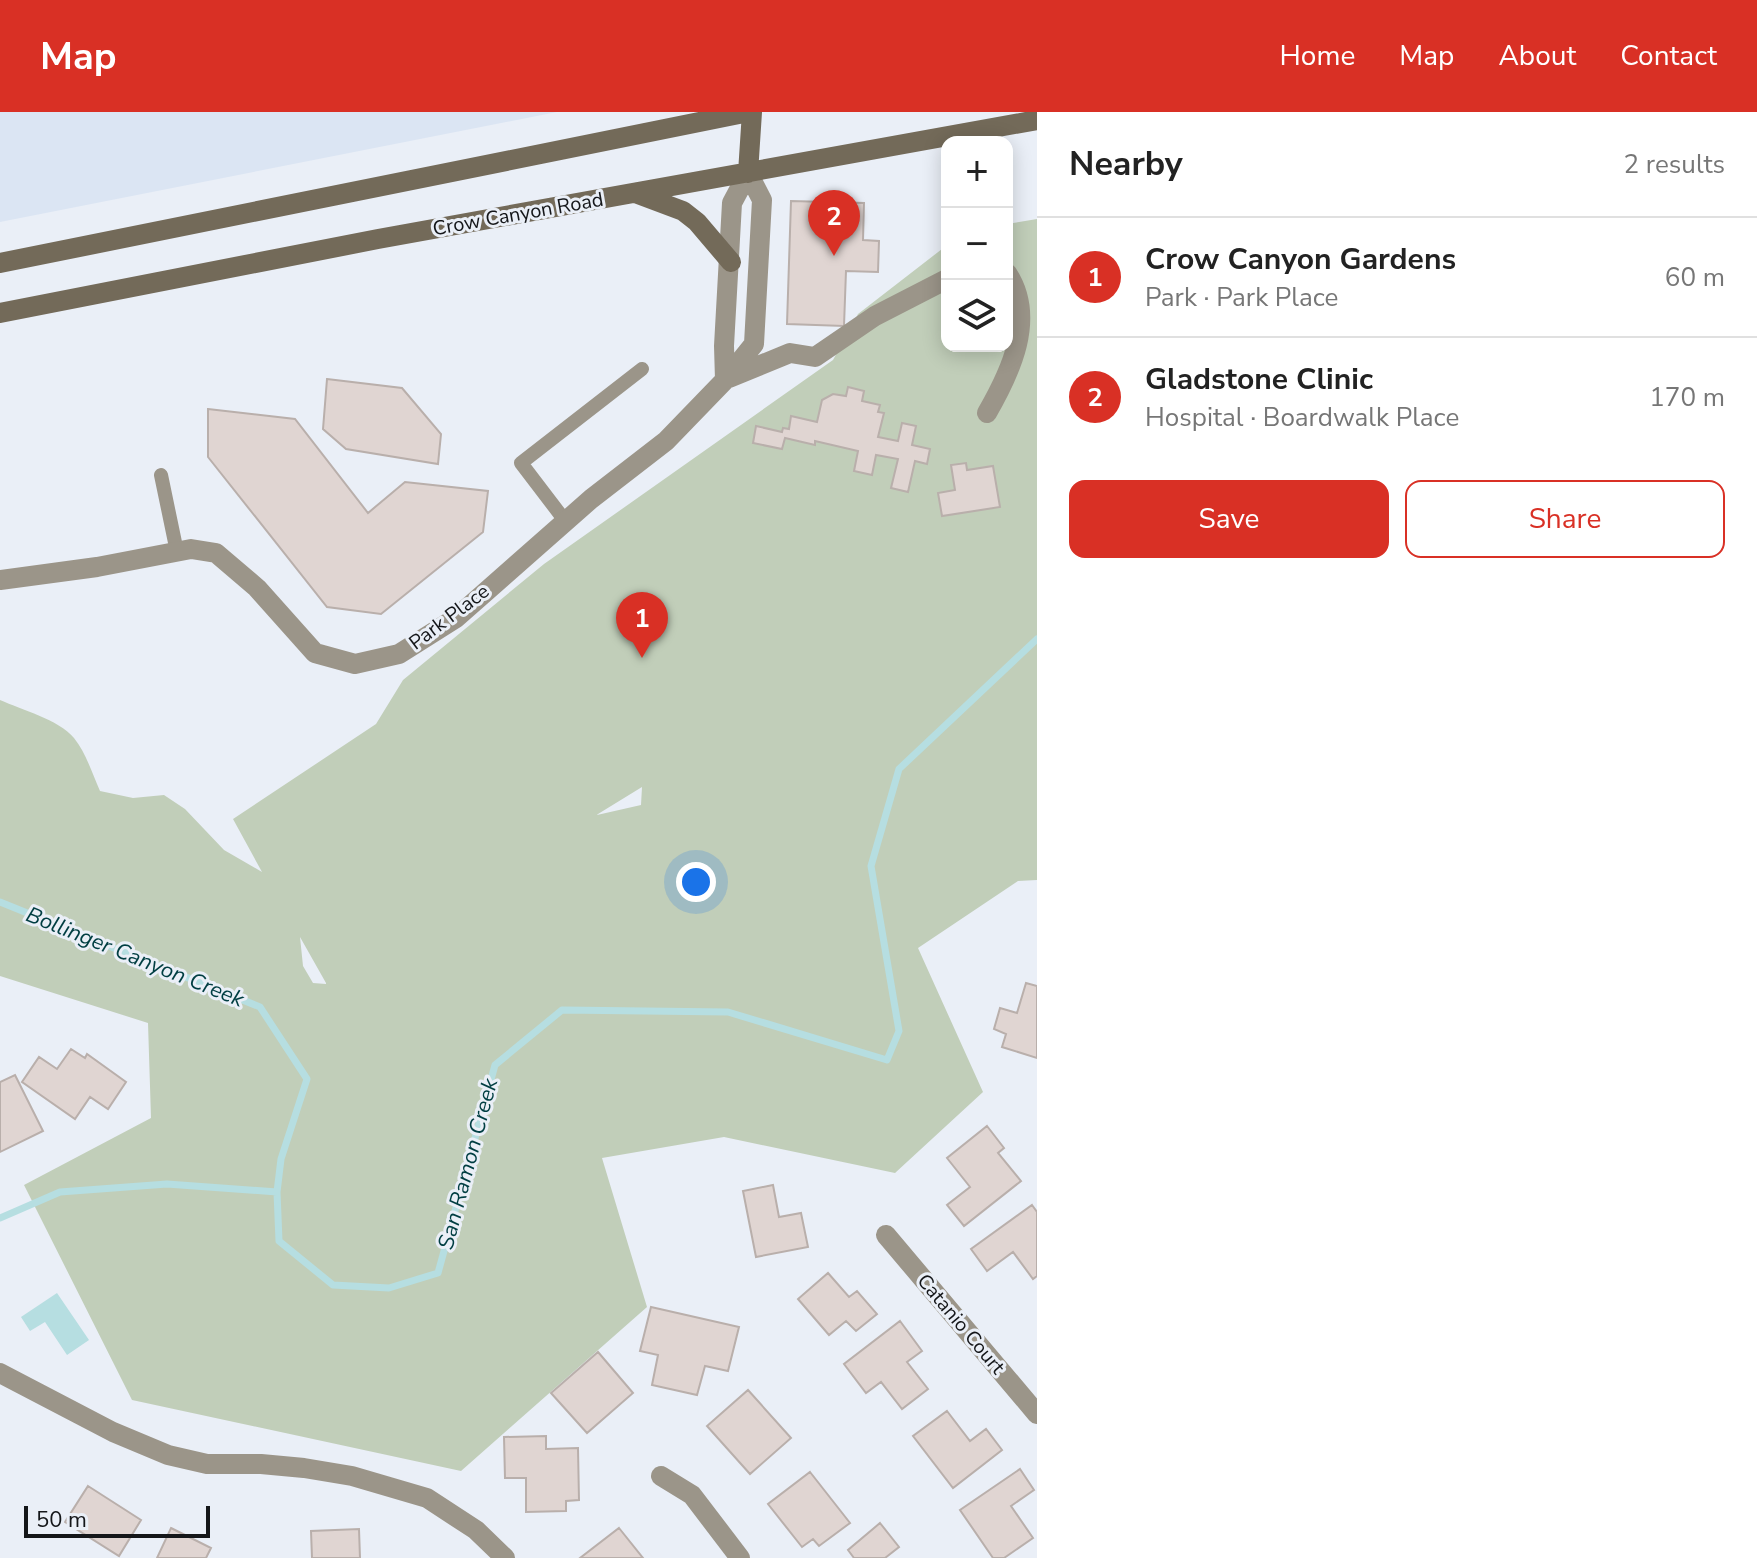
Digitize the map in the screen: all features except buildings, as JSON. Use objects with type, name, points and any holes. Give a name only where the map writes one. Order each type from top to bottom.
[{"type":"main road","points":[[3,261],[750,112],[748,173]]},
{"type":"main road","name":"Crow Canyon Road","points":[[0,313],[378,239],[1037,120]]},
{"type":"main road","points":[[635,193],[683,211],[697,222],[731,262]]},
{"type":"street","points":[[748,173],[732,203],[725,380],[790,353],[815,357],[875,316],[945,280]]},
{"type":"street","name":"Park Place","points":[[0,580],[97,567],[191,549],[216,553],[257,588],[315,653],[355,664],[399,654],[456,618],[566,522],[666,441],[725,380],[754,344],[762,200],[748,173]]},
{"type":"street","points":[[987,413],[1010,372],[1021,336],[1018,295],[1010,280]]},
{"type":"street","name":"Catanio Court","points":[[886,1235],[1037,1414]]},
{"type":"street","points":[[0,1373],[113,1432],[168,1455],[207,1464],[261,1464],[316,1470],[352,1476],[427,1498],[476,1530],[505,1558]]},
{"type":"street","points":[[661,1476],[692,1495],[740,1558]]},
{"type":"lane","points":[[566,522],[521,463],[642,369]]},
{"type":"lane","points":[[161,475],[177,552]]},
{"type":"shaded area","points":[[0,112],[557,112],[0,222]]},
{"type":"green space","points":[[1037,219],[1037,880],[1018,881],[918,948],[983,1092],[895,1173],[724,1137],[602,1158],[647,1307],[461,1471],[132,1400],[24,1185],[151,1118],[148,1023],[0,976],[0,700],[49,720],[67,731],[82,750],[100,791],[133,798],[164,795],[185,809],[224,850],[262,872],[233,819],[376,724],[403,680],[544,564],[833,360],[858,314],[941,250],[941,352],[1013,352],[1013,223]],"holes":[[[642,787],[641,805],[597,815]],[[300,937],[326,983],[313,983],[303,966]]]},
{"type":"water","points":[[57,1293],[89,1340],[67,1355],[45,1322],[30,1331],[21,1317]]},
{"type":"waterway","name":"San Ramon Creek","points":[[0,902],[260,1007],[307,1079],[281,1159],[277,1192],[279,1241],[333,1285],[389,1288],[438,1273],[495,1065],[562,1010],[728,1012],[887,1060],[899,1031],[871,866],[899,769],[1037,639]]},
{"type":"waterway","points":[[0,1218],[60,1192],[167,1184],[277,1192]]},
{"type":"place","name":"Gladstone Clinic","points":[[834,256]]},
{"type":"place","name":"Crow Canyon Gardens","points":[[642,658]]},
{"type":"water label","name":"Bollinger Canyon Creek","points":[[135,957]]}]
